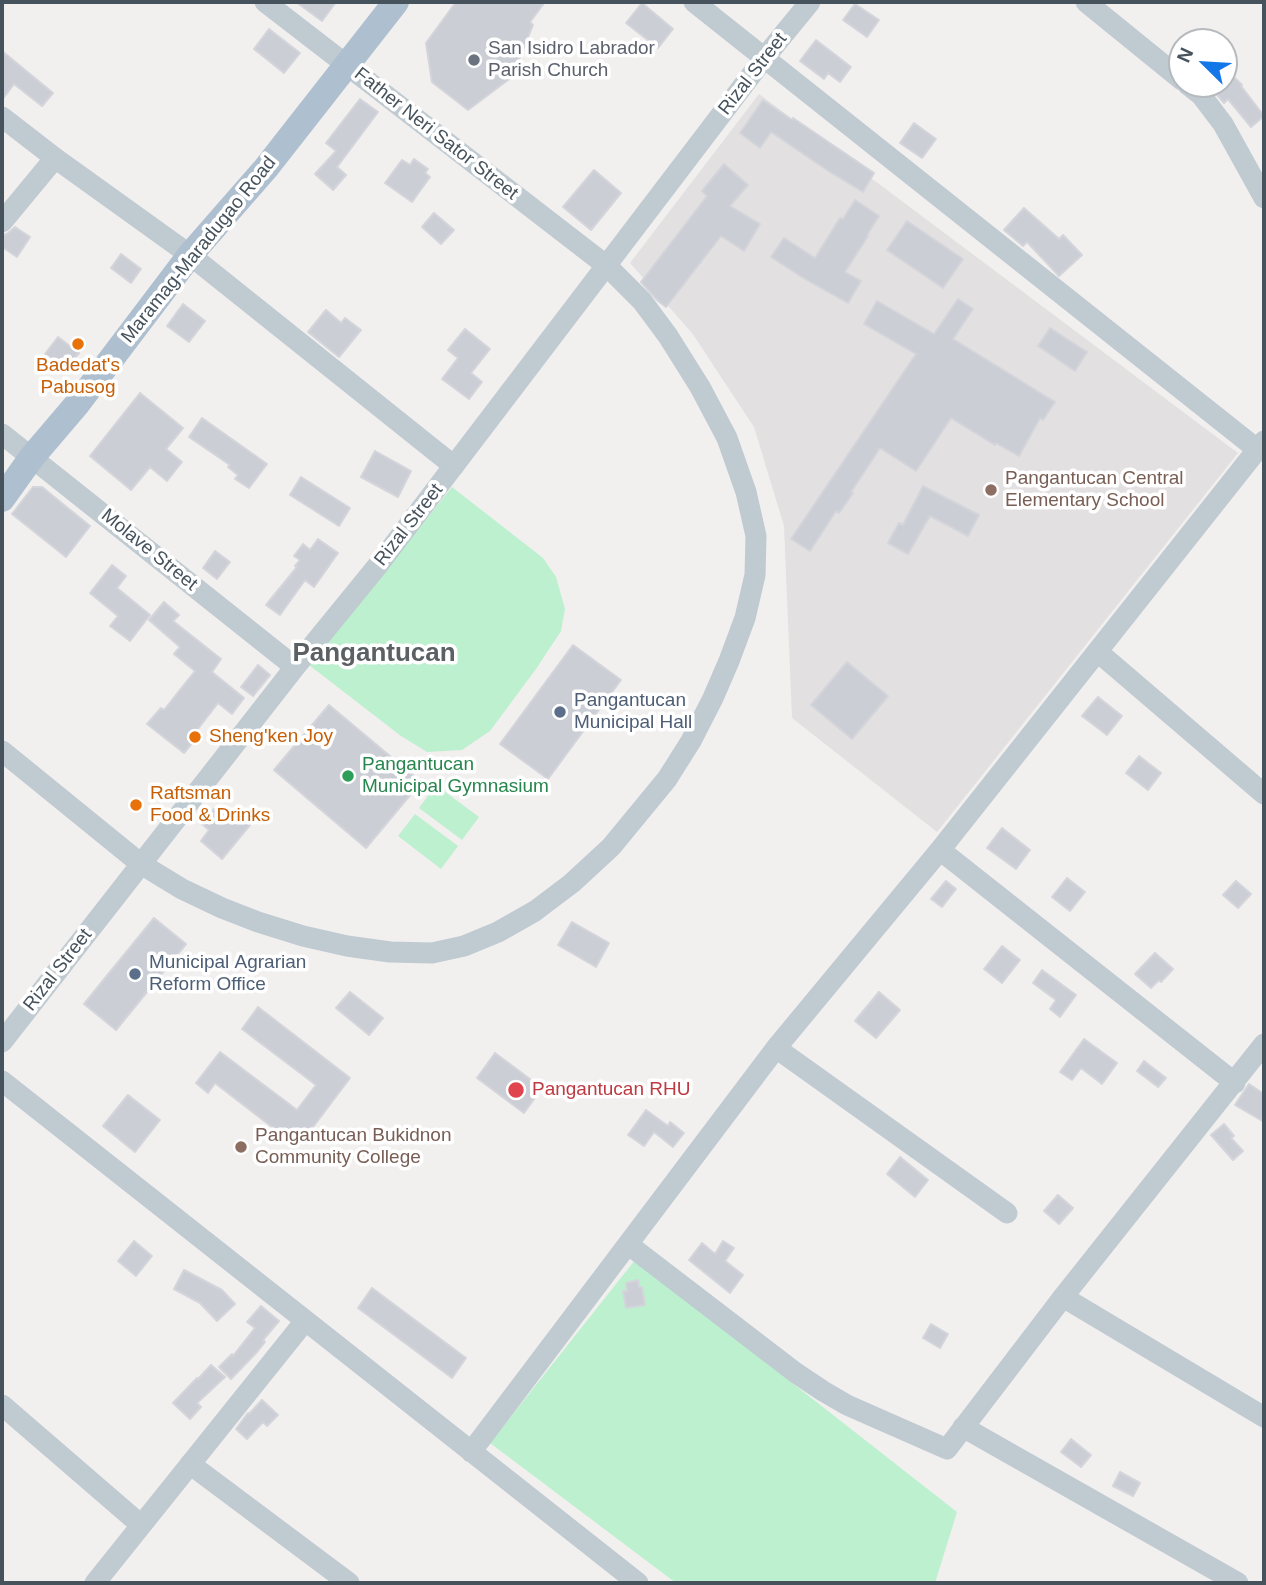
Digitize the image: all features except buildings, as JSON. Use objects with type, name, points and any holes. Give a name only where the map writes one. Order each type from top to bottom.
[{"type":"main road","name":"Maramag-Maradugao Road","points":[[2,499],[190,255],[266,167],[396,2]]},
{"type":"street","name":"Father Neri Sator Street","points":[[2,751],[141,864],[182,889],[222,908],[303,936],[347,946],[390,952],[432,953],[464,946],[498,932],[535,911],[572,883],[611,847],[667,779],[691,741],[713,698],[745,618],[755,575],[756,536],[746,492],[727,438],[700,387],[642,301],[607,267],[265,2]]},
{"type":"street","points":[[471,1452],[776,1048],[940,850],[1261,445],[694,2]]},
{"type":"street","name":"Rizal Street","points":[[2,1042],[371,574],[765,57],[810,2]]},
{"type":"street","points":[[1086,2],[1168,69]]},
{"type":"street","points":[[1203,98],[1223,124],[1264,198]]},
{"type":"street","points":[[2,117],[190,255],[454,466]]},
{"type":"street","points":[[2,222],[55,158]]},
{"type":"street","name":"Molave Street","points":[[2,434],[295,667]]},
{"type":"street","points":[[1098,652],[1264,794]]},
{"type":"street","points":[[940,850],[1235,1083]]},
{"type":"street","points":[[629,1245],[796,1373],[835,1398],[947,1449],[1063,1297],[1264,1044]]},
{"type":"street","points":[[776,1048],[1007,1213]]},
{"type":"street","points":[[2,1081],[638,1583]]},
{"type":"street","points":[[1063,1297],[1264,1418]]},
{"type":"street","points":[[95,1583],[305,1321]]},
{"type":"street","points":[[2,1405],[141,1525]]},
{"type":"street","points":[[964,1427],[1238,1583]]},
{"type":"street","points":[[190,1464],[349,1583]]},
{"type":"shaded area","name":"Pangantucan Central Elementary School","points":[[759,94],[1238,453],[937,832],[792,718],[784,526],[754,427],[692,333],[630,263]]},
{"type":"green space","points":[[452,487],[543,558],[556,577],[565,609],[561,631],[490,731],[462,750],[427,752],[401,736],[309,665]]},
{"type":"green space","points":[[436,785],[479,817],[462,840],[419,808]]},
{"type":"green space","points":[[415,814],[458,846],[441,869],[398,836]]},
{"type":"green space","points":[[635,1260],[957,1512],[935,1583],[676,1583],[490,1443]]},
{"type":"place","name":"San Isidro Labrador Parish Church","points":[[474,60]]},
{"type":"place","name":"Badedat's Pabusog","points":[[78,344]]},
{"type":"place","name":"Pangantucan Central Elementary School","points":[[991,490]]},
{"type":"place","name":"Pangantucan Municipal Hall","points":[[560,712]]},
{"type":"place","name":"Sheng'ken Joy","points":[[195,737]]},
{"type":"place","name":"Pangantucan Municipal Gymnasium","points":[[348,776]]},
{"type":"place","name":"Raftsman Food & Drinks","points":[[136,805]]},
{"type":"place","name":"Municipal Agrarian Reform Office","points":[[135,974]]},
{"type":"place","name":"Pangantucan RHU","points":[[516,1090]]},
{"type":"place","name":"Pangantucan Bukidnon Community College","points":[[241,1147]]},
{"type":"district","name":"Pangantucan","points":[[374,654]]}]
